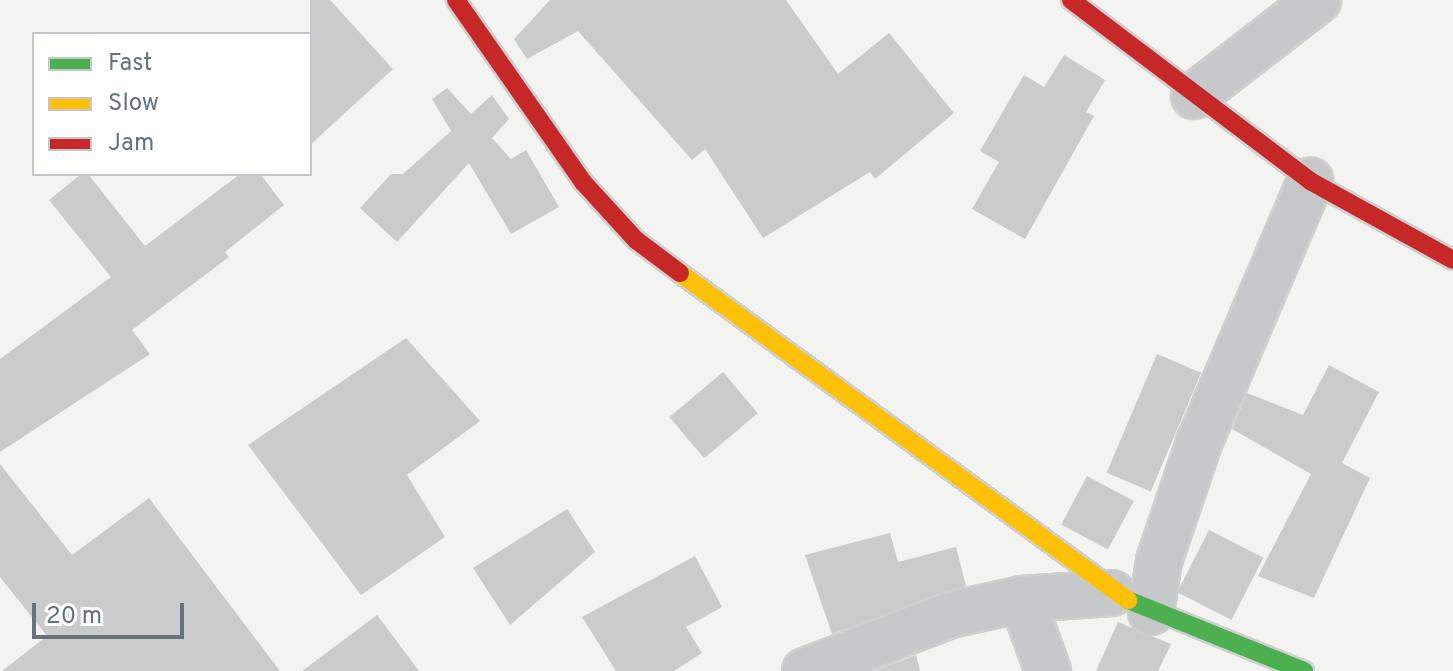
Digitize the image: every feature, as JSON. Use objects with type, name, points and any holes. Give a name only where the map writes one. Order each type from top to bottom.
[{"type":"street","points":[[456,0],[583,182],[636,240],[1112,593],[1151,612],[1304,671]]},
{"type":"street","points":[[1071,0],[1310,181],[1453,260]]},
{"type":"street","points":[[1194,96],[1318,0]]},
{"type":"street","points":[[1151,612],[1159,561],[1199,443],[1310,181]]},
{"type":"street","points":[[805,671],[950,615],[1022,599],[1112,593]]},
{"type":"street","points":[[1022,599],[1048,671]]},
{"type":"building","points":[[310,0],[330,0],[393,69],[312,143],[312,32]]},
{"type":"building","points":[[550,0],[786,0],[838,74],[889,33],[954,113],[875,179],[870,172],[763,238],[705,149],[692,160],[578,31],[527,59],[514,39]]},
{"type":"building","points":[[1064,55],[1105,80],[1086,112],[1094,116],[1025,239],[972,209],[999,162],[980,151],[1024,75],[1044,87]]},
{"type":"building","points":[[447,88],[471,114],[492,95],[509,119],[492,138],[511,159],[526,150],[559,207],[511,234],[469,163],[397,242],[360,208],[391,174],[403,174],[451,131],[432,99]]},
{"type":"building","points":[[79,176],[90,176],[145,246],[237,176],[262,176],[284,205],[225,252],[229,257],[132,330],[150,354],[0,452],[0,359],[111,277],[49,200]]},
{"type":"building","points":[[406,338],[480,421],[407,475],[445,537],[361,595],[248,445]]},
{"type":"building","points":[[1157,354],[1201,373],[1151,492],[1107,473]]},
{"type":"building","points":[[1329,365],[1379,392],[1342,463],[1370,478],[1314,598],[1258,576],[1311,474],[1232,429],[1247,393],[1303,415]]},
{"type":"building","points":[[723,372],[758,413],[704,458],[669,417]]},
{"type":"building","points":[[0,464],[72,555],[149,498],[280,671],[2,671],[47,636],[0,577]]},
{"type":"building","points":[[1087,476],[1134,501],[1108,549],[1061,525]]},
{"type":"building","points":[[567,509],[595,552],[510,625],[473,568]]},
{"type":"building","points":[[1209,530],[1263,558],[1232,620],[1177,592]]},
{"type":"building","points":[[890,533],[898,562],[956,547],[966,586],[832,634],[805,555]]},
{"type":"building","points":[[695,556],[722,607],[686,627],[702,653],[674,671],[616,671],[582,617]]},
{"type":"building","points":[[377,615],[419,671],[302,671]]},
{"type":"building","points":[[1118,622],[1171,644],[1158,671],[1096,671]]},
{"type":"building","points":[[916,655],[920,671],[874,671]]},
{"type":"traffic: fast","points":[[1128,600],[1304,671]]},
{"type":"traffic: slow","points":[[680,273],[1128,600]]},
{"type":"traffic: jam","points":[[456,0],[583,182],[636,240],[680,273]]},
{"type":"traffic: jam","points":[[1071,0],[1310,181],[1453,260]]}]
